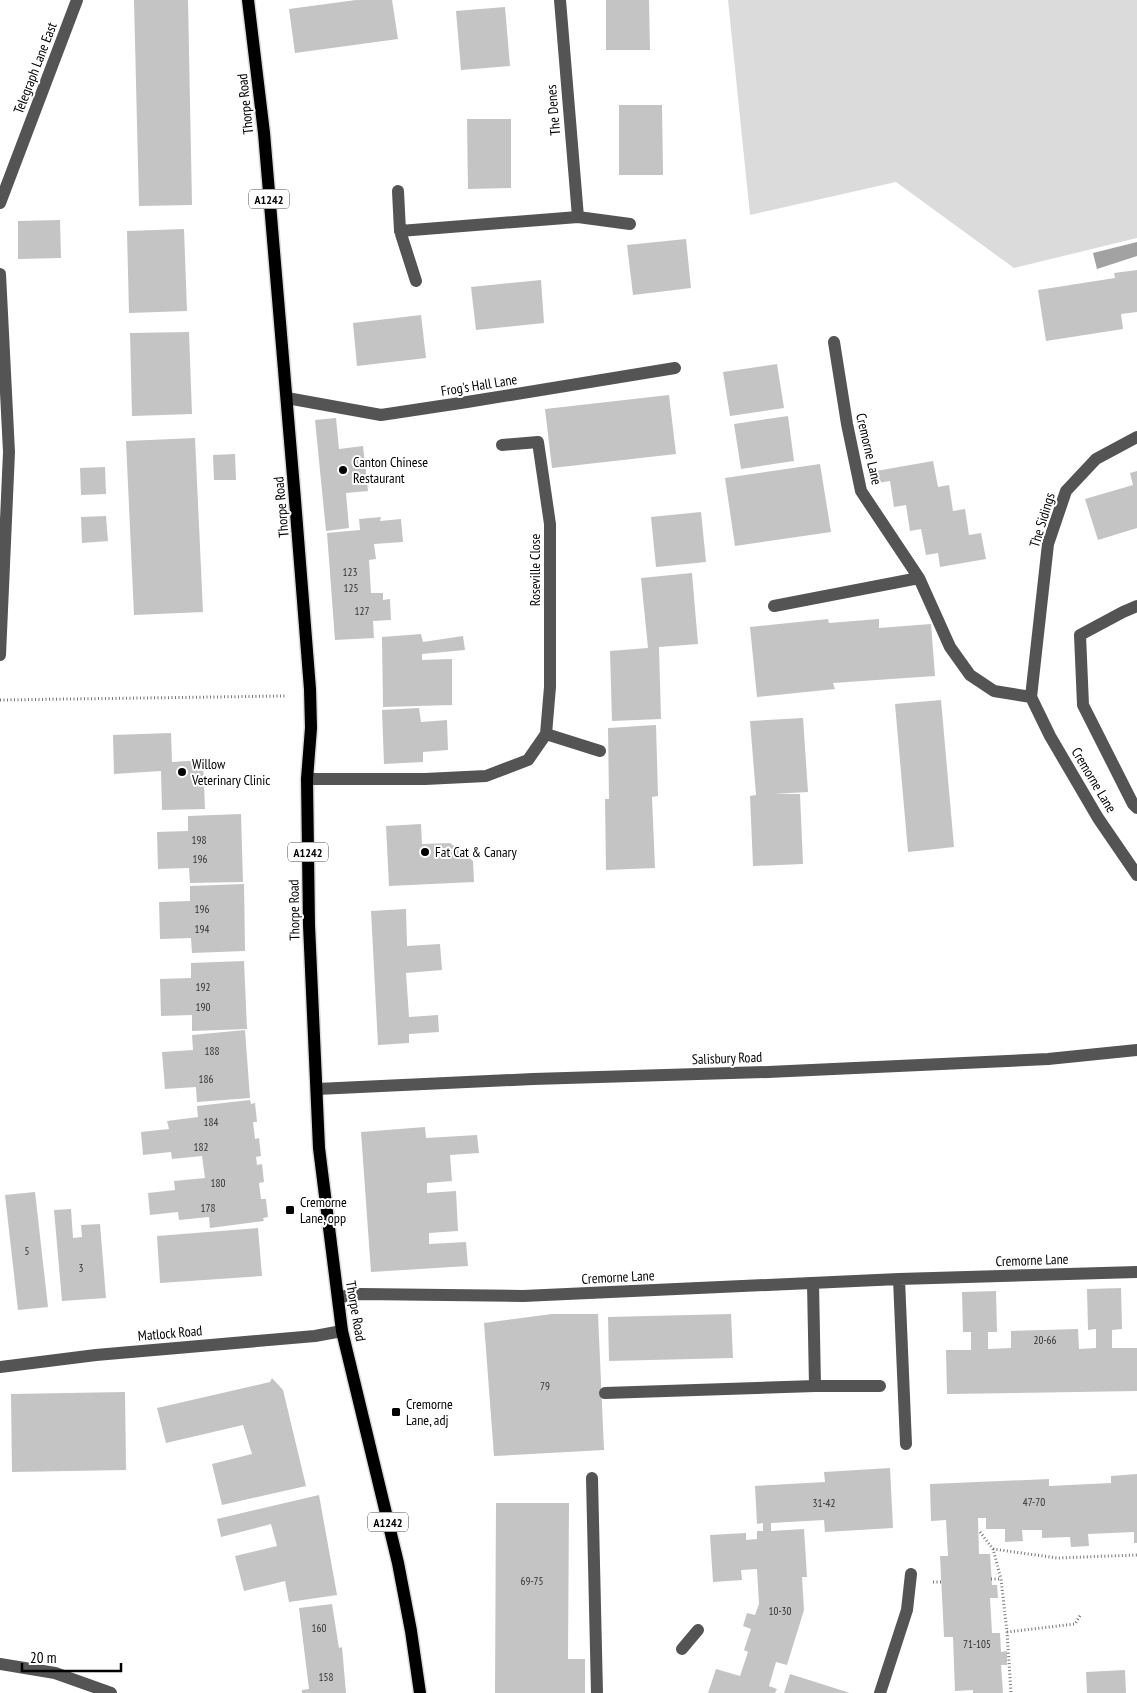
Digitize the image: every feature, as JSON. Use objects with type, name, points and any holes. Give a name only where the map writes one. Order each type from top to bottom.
[{"type":"main road","name":"Thorpe Road","points":[[248,0],[264,133],[310,689],[311,728],[307,779],[308,925],[319,1148],[342,1331],[398,1563],[420,1693]]},
{"type":"street","name":"Telegraph Lane East","points":[[0,203],[77,0]]},
{"type":"street","name":"The Denes","points":[[560,0],[578,217]]},
{"type":"street","points":[[398,191],[400,231],[416,281]]},
{"type":"street","points":[[400,231],[578,217],[630,224]]},
{"type":"street","points":[[0,274],[8,452],[0,655]]},
{"type":"street","name":"Cremorne Lane","points":[[834,342],[847,424],[861,490],[919,578],[950,647],[970,675],[994,691],[1031,697],[1050,736],[1093,810],[1137,875]]},
{"type":"street","name":"Frog's Hall Lane","points":[[287,398],[381,415],[675,368]]},
{"type":"street","name":"The Sidings","points":[[1031,697],[1048,544],[1066,491],[1096,459],[1137,437]]},
{"type":"street","name":"Roseville Close","points":[[307,779],[425,779],[486,776],[528,760],[546,734],[550,687],[550,524],[538,442],[502,445]]},
{"type":"street","points":[[774,606],[919,578]]},
{"type":"street","points":[[1137,606],[1080,635],[1083,706],[1137,808]]},
{"type":"street","points":[[546,734],[600,751]]},
{"type":"street","name":"Salisbury Road","points":[[317,1089],[533,1079],[768,1072],[1048,1059],[1137,1050]]},
{"type":"street","name":"Cremorne Lane","points":[[338,1298],[361,1294],[523,1296],[899,1279],[1137,1272]]},
{"type":"street","points":[[899,1279],[906,1444]]},
{"type":"street","points":[[813,1283],[815,1386]]},
{"type":"street","name":"Matlock Road","points":[[0,1367],[96,1354],[315,1336],[342,1331]]},
{"type":"street","points":[[605,1393],[815,1386],[880,1386]]},
{"type":"street","points":[[592,1478],[597,1693]]},
{"type":"street","points":[[880,1693],[907,1610],[912,1574]]},
{"type":"street","points":[[682,1650],[698,1630]]},
{"type":"street","points":[[0,1664],[55,1673],[111,1693]]},
{"type":"path","points":[[0,700],[285,696]]},
{"type":"path","points":[[980,1532],[994,1549],[1001,1579],[1011,1693]]},
{"type":"path","points":[[994,1549],[1057,1558],[1137,1555]]},
{"type":"path","points":[[991,1579],[1001,1579]]},
{"type":"path","points":[[1007,1632],[1075,1624],[1081,1614]]},
{"type":"shaded area","points":[[728,0],[1137,0],[1137,238],[1014,268],[896,182],[750,215]]},
{"type":"shaded area","points":[[1137,242],[1137,256],[1097,269],[1093,253]]},
{"type":"building","points":[[134,0],[188,0],[192,205],[139,206]]},
{"type":"building","points":[[356,0],[392,0],[398,39],[295,53],[289,9]]},
{"type":"building","points":[[606,0],[649,0],[650,50],[606,50]]},
{"type":"building","points":[[505,7],[510,66],[461,70],[456,11]]},
{"type":"building","points":[[619,105],[662,105],[663,175],[619,175]]},
{"type":"building","points":[[467,119],[511,119],[511,188],[468,189]]},
{"type":"building","points":[[60,220],[61,258],[18,259],[18,221]]},
{"type":"building","points":[[184,229],[187,311],[129,313],[127,231]]},
{"type":"building","points":[[686,239],[691,288],[633,295],[627,245]]},
{"type":"building","points":[[1137,270],[1137,312],[1121,314],[1123,329],[1046,341],[1038,290],[1115,278],[1114,273]]},
{"type":"building","points":[[541,280],[544,323],[476,330],[471,287]]},
{"type":"building","points":[[421,315],[426,358],[357,366],[353,323]]},
{"type":"building","points":[[189,332],[192,414],[132,416],[130,333]]},
{"type":"building","points":[[777,364],[784,408],[730,416],[723,372]]},
{"type":"building","points":[[669,395],[676,454],[552,468],[545,409]]},
{"type":"building","points":[[788,416],[794,461],[741,469],[734,424]]},
{"type":"building","name":"Canton Chinese Restaurant","points":[[336,418],[339,449],[363,446],[368,491],[346,493],[349,528],[326,531],[315,420]]},
{"type":"building","points":[[195,438],[203,612],[134,615],[126,441]]},
{"type":"building","points":[[235,454],[236,480],[214,480],[213,455]]},
{"type":"building","points":[[933,461],[938,487],[949,485],[953,511],[965,509],[969,535],[981,533],[986,559],[940,567],[938,553],[926,555],[921,529],[910,531],[906,505],[894,507],[890,481],[878,483],[876,471]]},
{"type":"building","points":[[820,464],[831,532],[735,546],[725,478]]},
{"type":"building","points":[[105,467],[106,494],[81,495],[80,468]]},
{"type":"building","points":[[1137,471],[1137,528],[1098,540],[1085,499],[1133,485],[1130,473]]},
{"type":"building","points":[[701,512],[706,562],[656,567],[651,517]]},
{"type":"building","points":[[106,516],[108,541],[82,543],[81,517]]},
{"type":"building","points":[[381,517],[380,521],[401,519],[403,542],[374,544],[376,559],[369,560],[371,593],[383,593],[383,600],[390,599],[391,620],[373,621],[374,638],[335,640],[327,533],[360,530],[359,519]]},
{"type":"building","points":[[692,573],[698,644],[659,647],[661,719],[612,721],[610,651],[648,648],[641,578]]},
{"type":"building","points":[[828,619],[829,623],[879,619],[879,628],[931,624],[935,676],[833,683],[835,689],[757,697],[750,627]]},
{"type":"building","points":[[421,634],[423,642],[463,636],[465,650],[422,654],[422,660],[452,659],[452,705],[383,707],[382,637]]},
{"type":"building","points":[[941,700],[954,847],[908,852],[895,704]]},
{"type":"building","points":[[419,708],[421,722],[447,720],[448,750],[423,752],[423,762],[384,764],[382,710]]},
{"type":"building","points":[[803,718],[808,792],[774,794],[800,794],[803,864],[753,866],[750,796],[756,795],[750,721]]},
{"type":"building","points":[[656,725],[658,796],[652,797],[655,868],[606,870],[605,799],[609,799],[608,728]]},
{"type":"building","name":"Willow Veterinary Clinic","points":[[171,733],[172,762],[203,760],[205,809],[162,810],[161,771],[114,774],[113,735]]},
{"type":"building","points":[[241,814],[243,882],[190,883],[189,868],[158,869],[157,832],[188,831],[188,816]]},
{"type":"building","name":"Fat Cat & Canary","points":[[421,824],[422,844],[450,843],[473,861],[474,882],[389,886],[386,826]]},
{"type":"building","points":[[244,884],[245,951],[192,953],[191,938],[160,939],[159,902],[190,901],[190,886]]},
{"type":"building","points":[[406,909],[407,946],[440,944],[442,970],[406,973],[409,1017],[438,1015],[439,1032],[409,1034],[409,1043],[378,1045],[371,911]]},
{"type":"building","points":[[244,961],[247,1029],[192,1031],[192,1015],[161,1016],[160,979],[191,978],[191,963]]},
{"type":"building","points":[[245,1030],[250,1098],[197,1102],[196,1087],[165,1089],[162,1052],[193,1050],[192,1035]]},
{"type":"building","points":[[250,1100],[251,1104],[255,1103],[257,1122],[253,1122],[255,1139],[259,1138],[261,1156],[256,1157],[257,1165],[262,1164],[264,1182],[259,1183],[261,1199],[266,1199],[268,1217],[263,1218],[264,1221],[210,1228],[209,1217],[179,1220],[178,1212],[150,1215],[148,1193],[175,1190],[174,1181],[205,1178],[202,1156],[172,1159],[171,1152],[143,1155],[141,1132],[169,1129],[167,1121],[198,1117],[197,1106]]},
{"type":"building","points":[[425,1127],[426,1138],[477,1135],[479,1153],[450,1155],[452,1181],[427,1183],[427,1193],[456,1191],[458,1231],[429,1233],[429,1244],[466,1242],[468,1266],[371,1272],[361,1132]]},
{"type":"building","points":[[35,1192],[48,1307],[18,1310],[5,1195]]},
{"type":"building","points":[[71,1209],[73,1238],[82,1237],[81,1225],[100,1224],[106,1298],[62,1301],[54,1210]]},
{"type":"building","points":[[258,1228],[262,1276],[160,1283],[157,1236]]},
{"type":"building","points":[[1121,1288],[1122,1329],[1112,1330],[1112,1348],[1137,1348],[1137,1391],[947,1394],[946,1350],[971,1350],[971,1332],[963,1332],[962,1292],[996,1291],[997,1332],[988,1332],[988,1349],[1011,1348],[1011,1331],[1078,1329],[1079,1349],[1096,1348],[1096,1329],[1088,1330],[1087,1289]]},
{"type":"building","points":[[552,1314],[598,1314],[604,1450],[494,1456],[484,1323]]},
{"type":"building","points":[[731,1314],[733,1358],[609,1361],[608,1317]]},
{"type":"building","points":[[272,1378],[283,1390],[306,1486],[222,1505],[212,1464],[252,1454],[243,1425],[166,1443],[157,1408],[270,1382]]},
{"type":"building","points":[[125,1392],[126,1470],[12,1472],[11,1394]]},
{"type":"building","points":[[890,1468],[893,1528],[825,1532],[824,1520],[771,1523],[771,1531],[804,1529],[807,1577],[802,1577],[804,1610],[787,1665],[776,1662],[769,1686],[777,1689],[775,1693],[708,1693],[716,1669],[740,1676],[748,1652],[744,1650],[751,1629],[743,1626],[747,1613],[755,1615],[759,1604],[757,1569],[741,1570],[742,1580],[713,1582],[710,1535],[746,1533],[746,1540],[757,1539],[757,1531],[763,1531],[763,1523],[757,1524],[755,1486],[825,1482],[824,1472]]},
{"type":"building","points":[[1137,1474],[1137,1543],[1134,1543],[1134,1532],[1088,1534],[1089,1546],[1071,1547],[1070,1537],[1042,1538],[1042,1530],[1022,1530],[1023,1541],[1005,1542],[1005,1529],[986,1529],[986,1518],[978,1518],[979,1554],[990,1554],[992,1585],[997,1585],[998,1598],[990,1598],[992,1633],[1000,1633],[1001,1652],[1007,1651],[1007,1665],[1001,1665],[1003,1693],[973,1693],[973,1690],[955,1691],[953,1637],[944,1637],[940,1556],[948,1556],[946,1520],[931,1521],[930,1484],[1049,1479],[1049,1486],[1111,1483],[1111,1476]]},
{"type":"building","points":[[319,1495],[337,1595],[289,1602],[285,1581],[244,1591],[235,1556],[277,1546],[271,1524],[221,1537],[217,1519]]},
{"type":"building","points":[[496,1503],[569,1503],[568,1659],[585,1659],[585,1693],[495,1693]]},
{"type":"building","points":[[332,1604],[339,1648],[342,1647],[346,1693],[302,1693],[302,1690],[309,1689],[299,1608]]},
{"type":"building","points":[[1125,1670],[1126,1693],[1087,1693],[1086,1672]]},
{"type":"building","points":[[790,1674],[850,1693],[784,1693]]},
{"type":"place","name":"Canton Chinese Restaurant","points":[[343,470]]},
{"type":"place","name":"Willow Veterinary Clinic","points":[[182,772]]},
{"type":"place","name":"Fat Cat & Canary","points":[[425,852]]},
{"type":"place","name":"Cremorne Lane, opp","points":[[290,1210]]},
{"type":"place","name":"Cremorne Lane, adj","points":[[396,1412]]}]
